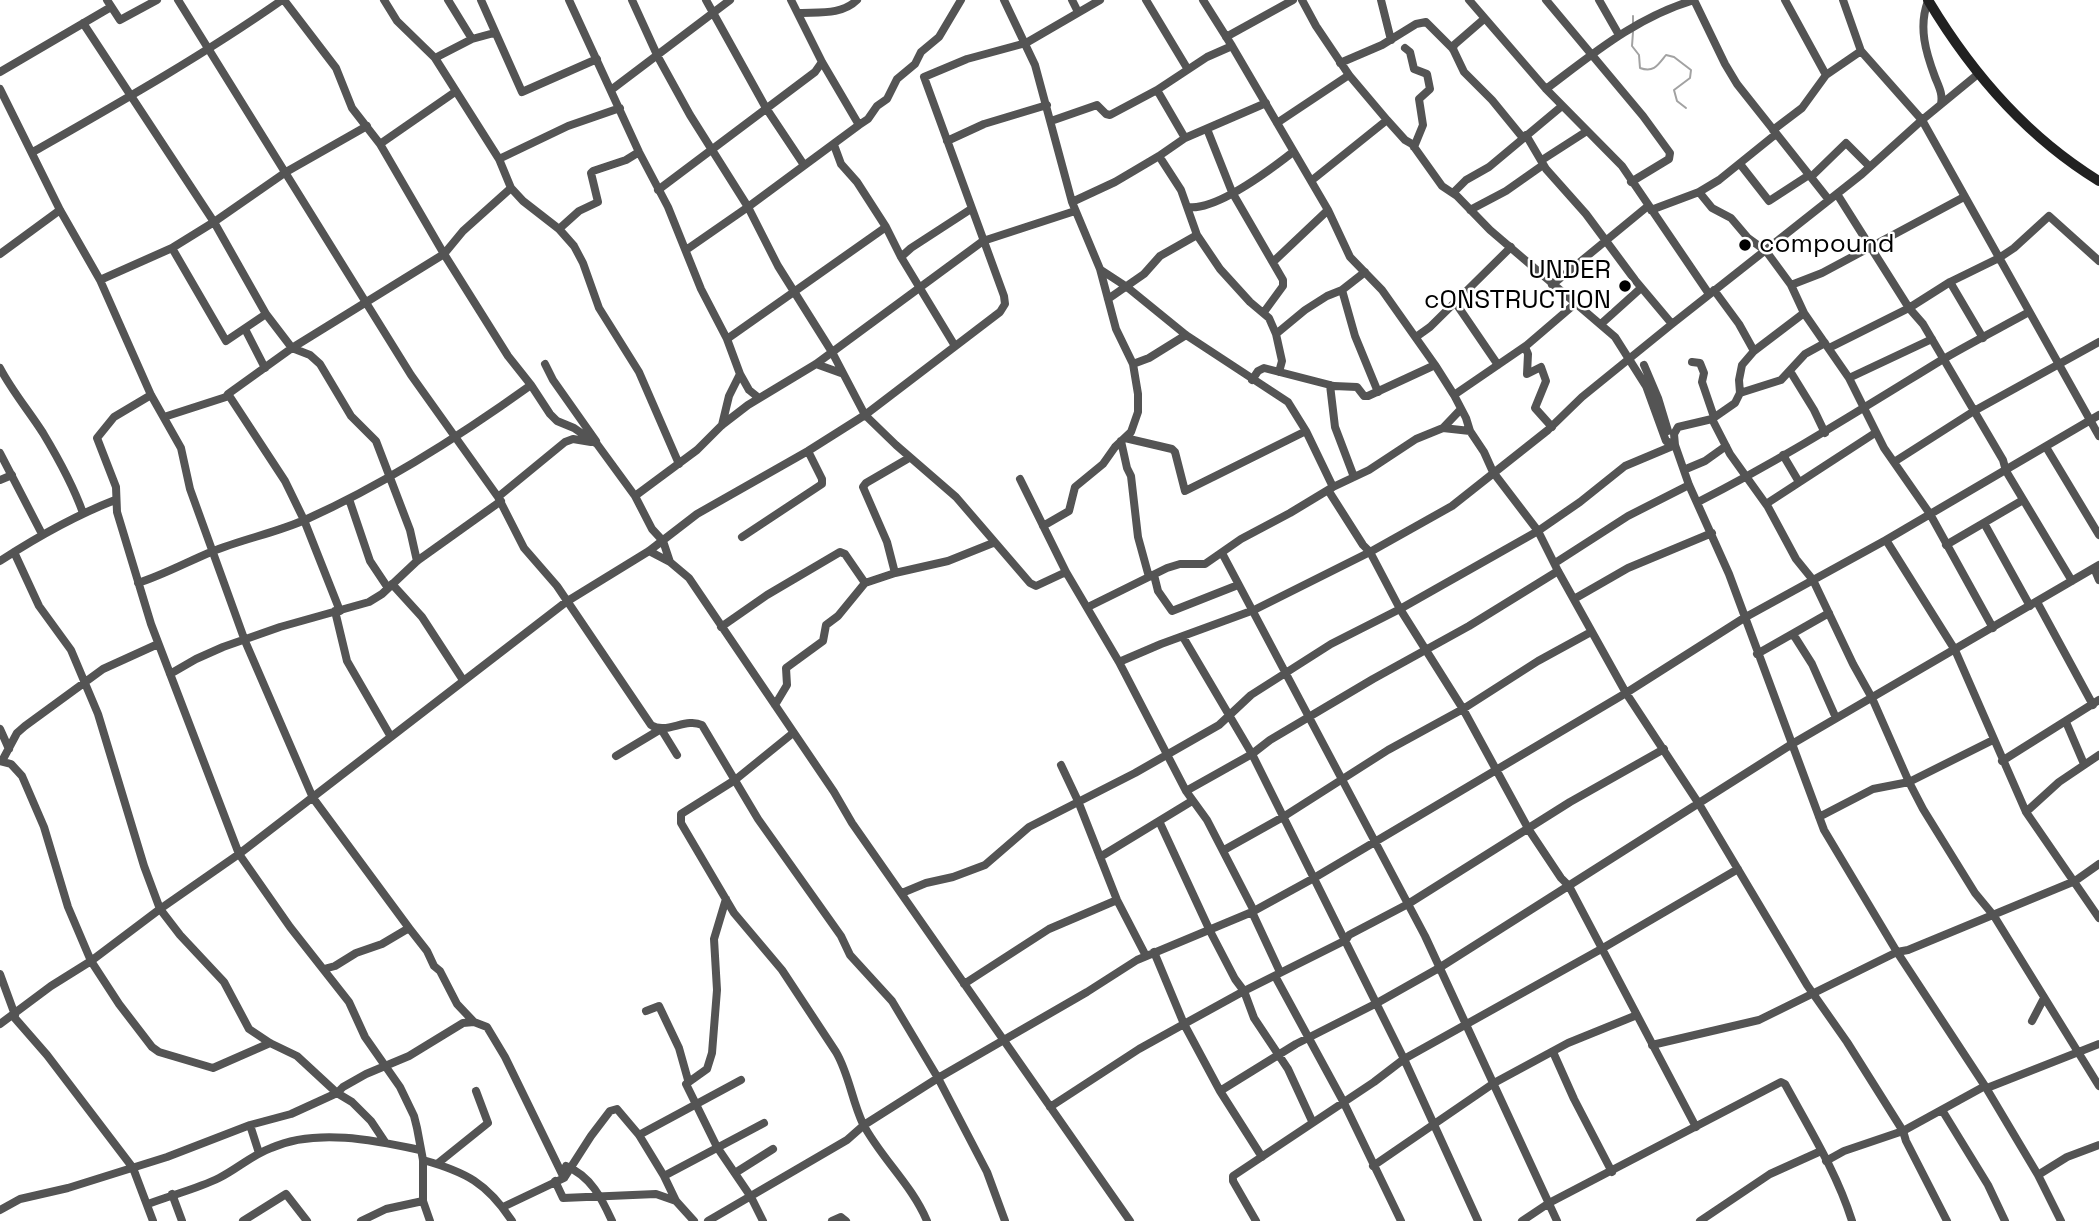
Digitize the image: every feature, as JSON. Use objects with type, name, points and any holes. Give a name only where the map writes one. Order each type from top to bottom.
[{"type":"main road","points":[[1928,1],[1978,74],[2006,105],[2068,161],[2099,181]]},
{"type":"street","points":[[0,72],[83,23],[109,3],[120,20],[157,0]]},
{"type":"street","points":[[178,0],[411,375],[499,499],[524,548],[557,586],[650,725],[661,729],[677,755]]},
{"type":"street","points":[[33,152],[131,96],[283,0],[331,59],[352,108],[380,145],[508,356],[557,421],[574,428],[597,444]]},
{"type":"street","points":[[384,0],[397,21],[435,58],[499,159],[511,188],[559,229],[578,253],[599,308],[635,364],[679,464]]},
{"type":"street","points":[[448,0],[472,39]]},
{"type":"street","points":[[481,0],[522,92],[565,75],[597,58]]},
{"type":"street","points":[[569,0],[686,250],[701,289],[727,339],[748,390],[748,405]]},
{"type":"street","points":[[632,0],[658,57],[748,207],[794,293],[832,352],[865,415],[909,458],[956,497],[1030,583],[1036,586],[1066,572]]},
{"type":"street","points":[[706,0],[766,108],[804,165]]},
{"type":"street","points":[[611,90],[730,0]]},
{"type":"street","points":[[791,0],[800,13],[822,62],[859,125]]},
{"type":"street","points":[[800,13],[847,9],[857,0]]},
{"type":"street","points":[[686,250],[868,119],[877,106],[887,99],[898,79],[939,37],[961,0]]},
{"type":"street","points":[[1004,0],[1026,43],[1047,106],[1074,206],[1100,269],[1116,329],[1133,364],[1139,403],[1134,426],[1102,464],[1075,487],[1069,511],[1043,526]]},
{"type":"street","points":[[1072,0],[1078,12]]},
{"type":"street","points":[[0,1024],[239,854],[566,602],[651,550],[696,514],[808,451],[865,415],[1000,312],[1005,304],[924,77],[967,59],[1026,43],[1100,0]]},
{"type":"street","points":[[1146,0],[1187,68]]},
{"type":"street","points":[[1203,0],[1328,210],[1350,257],[1382,290],[1416,337],[1454,395],[1493,472],[1538,531],[1626,693],[1699,804],[1786,950],[1903,1131],[1947,1221]]},
{"type":"street","points":[[1226,37],[1293,0]]},
{"type":"street","points":[[1302,0],[1340,63],[1387,120],[1414,147],[1434,178],[1552,285],[1615,337],[1646,386],[1666,441],[1675,445]]},
{"type":"street","points":[[1381,0],[1391,40]]},
{"type":"street","points":[[1469,0],[1546,89],[1622,166],[1712,292],[1739,324],[1754,351]]},
{"type":"street","points":[[1546,0],[1643,116],[1670,153],[1669,159],[1631,182]]},
{"type":"street","points":[[1599,0],[1619,34]]},
{"type":"street","points":[[1546,89],[1619,34],[1655,14],[1694,0],[1725,64],[1829,200]]},
{"type":"street","points":[[1784,0],[1826,75]]},
{"type":"street","points":[[1843,0],[1861,51],[1922,120],[2099,436]]},
{"type":"street","points":[[1928,1],[1923,14],[1923,30],[1940,90],[1941,104]]},
{"type":"street","points":[[1453,49],[1454,44],[1484,19]]},
{"type":"street","points":[[1340,63],[1391,40],[1416,24],[1426,22],[1453,49],[1464,72],[1524,137],[1672,324]]},
{"type":"street","points":[[83,23],[215,222],[266,314],[292,348],[310,355],[320,364],[351,416],[376,441],[413,539],[417,561]]},
{"type":"street","points":[[435,58],[472,39],[494,33]]},
{"type":"street","points":[[1051,121],[1097,105],[1108,115],[1157,90],[1187,68],[1232,46]]},
{"type":"street","points":[[1405,48],[1410,52],[1415,69],[1427,74],[1430,89],[1419,99],[1423,125],[1414,147]]},
{"type":"street","points":[[1552,285],[1650,208],[1699,192],[1740,164],[1802,108],[1826,75],[1861,51]]},
{"type":"street","points":[[658,190],[815,72],[822,62]]},
{"type":"street","points":[[1119,663],[1161,643],[1254,610],[1370,552],[1452,506],[1552,427],[1582,397],[1672,324],[1870,167],[1978,74]]},
{"type":"street","points":[[1277,124],[1349,75]]},
{"type":"street","points":[[0,89],[60,210],[100,280],[151,395],[181,448],[190,489],[245,641],[313,798],[427,951],[457,1004],[474,1022],[487,1027],[505,1057],[557,1162],[563,1198],[656,1194],[676,1201]]},
{"type":"street","points":[[1157,90],[1185,138]]},
{"type":"street","points":[[380,145],[455,92]]},
{"type":"street","points":[[635,496],[679,464],[748,405],[816,364],[983,241],[1074,206],[1185,138],[1266,103]]},
{"type":"street","points":[[947,141],[984,124],[1047,106]]},
{"type":"street","points":[[1453,194],[1466,180],[1489,167],[1562,106]]},
{"type":"street","points":[[499,159],[568,126],[620,108]]},
{"type":"street","points":[[1311,181],[1387,120]]},
{"type":"street","points":[[100,280],[172,248],[277,179],[288,176],[367,125]]},
{"type":"street","points":[[1207,129],[1232,192],[1273,262],[1283,286],[1264,312]]},
{"type":"street","points":[[1470,210],[1506,191],[1587,131]]},
{"type":"street","points":[[1740,164],[1769,201],[1810,176],[1846,143],[1870,167]]},
{"type":"street","points":[[834,145],[841,164],[857,182],[886,227],[955,346]]},
{"type":"street","points":[[559,229],[579,211],[598,202],[593,171],[626,160],[639,152]]},
{"type":"street","points":[[1188,207],[1198,208],[1249,184],[1293,152]]},
{"type":"street","points":[[1159,156],[1181,190],[1198,235],[1220,269],[1256,308],[1264,312],[1276,334],[1282,360],[1279,372]]},
{"type":"street","points":[[164,417],[226,397],[292,348],[444,254],[463,231],[511,188]]},
{"type":"street","points":[[1699,192],[1712,208],[1731,218],[1748,239],[1766,251],[1791,285],[1804,313],[1849,378],[1875,433],[1930,514],[1993,628]]},
{"type":"street","points":[[1837,194],[1909,308],[1932,338],[2003,460],[2006,471],[2072,581]]},
{"type":"street","points":[[1791,285],[1822,273],[1964,197]]},
{"type":"street","points":[[901,257],[971,209]]},
{"type":"street","points":[[0,254],[60,210]]},
{"type":"street","points":[[1273,262],[1328,210]]},
{"type":"street","points":[[1740,393],[1781,380],[1805,354],[1909,308],[1950,282],[1999,258],[2049,216],[2099,261]]},
{"type":"street","points":[[727,339],[886,227]]},
{"type":"street","points":[[1108,299],[1127,287],[1160,256],[1198,235]]},
{"type":"street","points":[[1416,337],[1511,247]]},
{"type":"street","points":[[172,248],[226,341],[266,314]]},
{"type":"street","points":[[1100,269],[1127,287],[1185,335],[1288,402],[1306,431],[1330,489],[1363,545],[1370,552],[1425,651],[1463,709],[1529,830],[1569,886],[1696,1127]]},
{"type":"street","points":[[1276,334],[1305,310],[1342,290],[1365,272]]},
{"type":"street","points":[[1950,282],[1983,338]]},
{"type":"street","points":[[1601,324],[1642,288]]},
{"type":"street","points":[[1342,290],[1355,336],[1378,393]]},
{"type":"street","points":[[1455,302],[1498,365]]},
{"type":"street","points":[[1454,395],[1525,347],[1576,303]]},
{"type":"street","points":[[1698,502],[1825,433],[1944,359],[2029,312]]},
{"type":"street","points":[[1804,313],[1754,351],[1740,372],[1740,393],[1735,403],[1713,418],[1678,427],[1674,434],[1675,445],[1686,469],[1689,485],[1732,582],[1824,830],[1897,952],[1986,1087],[2038,1175],[2061,1221]]},
{"type":"street","points":[[245,329],[265,368]]},
{"type":"street","points":[[1133,364],[1149,358],[1185,335]]},
{"type":"street","points":[[1849,378],[1932,338]]},
{"type":"street","points":[[1894,462],[1974,411],[2099,342]]},
{"type":"street","points":[[1525,347],[1528,354],[1527,374],[1541,367],[1546,381],[1535,408],[1552,427]]},
{"type":"street","points":[[1692,362],[1700,363],[1704,373],[1702,382],[1713,418],[1726,446],[1766,504],[1796,559],[1813,580],[1872,698],[1909,782],[1975,893],[1994,916],[2099,1086]]},
{"type":"street","points":[[545,364],[553,380],[635,496],[652,529],[663,541],[670,562]]},
{"type":"street","points":[[816,364],[841,373]]},
{"type":"street","points":[[1252,380],[1261,369],[1330,385],[1357,387],[1364,396],[1378,393],[1435,365]]},
{"type":"street","points":[[1644,365],[1658,398],[1667,430],[1674,434]]},
{"type":"street","points":[[0,368],[11,390],[43,434],[74,487],[83,513]]},
{"type":"street","points":[[1790,371],[1825,433]]},
{"type":"street","points":[[722,425],[729,396],[740,373]]},
{"type":"street","points":[[138,583],[213,551],[304,520],[349,499],[391,477],[455,437],[531,385]]},
{"type":"street","points":[[1330,385],[1335,427],[1354,477]]},
{"type":"street","points":[[748,390],[759,398]]},
{"type":"street","points":[[229,394],[285,481],[304,520],[338,611],[347,661],[391,737]]},
{"type":"street","points":[[151,395],[114,417],[97,438],[116,487],[115,500],[138,583],[239,854],[290,927],[349,1002],[365,1037],[387,1066],[414,1115],[423,1160],[423,1202],[430,1221]]},
{"type":"street","points":[[1088,607],[1180,564],[1205,564],[1241,539],[1369,470],[1416,439],[1443,428],[1461,409]]},
{"type":"street","points":[[708,1221],[847,1140],[864,1125],[938,1078],[1150,954],[1253,912],[1376,843],[1626,693],[1744,618],[1886,540],[2099,415]]},
{"type":"street","points":[[1443,428],[1470,431]]},
{"type":"street","points":[[1123,440],[1175,452],[1185,491],[1306,431]]},
{"type":"street","points":[[1766,504],[1875,433]]},
{"type":"street","points":[[170,674],[196,659],[280,627],[369,602],[417,561],[499,499],[565,442],[573,439],[597,444]]},
{"type":"street","points":[[1123,440],[1140,544],[1158,591],[1172,611],[1238,585]]},
{"type":"street","points":[[902,892],[985,865],[1020,833],[1219,725],[1251,695],[1332,644],[1538,531],[1625,466],[1675,445]]},
{"type":"street","points":[[1686,469],[1706,461],[1726,446]]},
{"type":"street","points":[[2046,447],[2099,535]]},
{"type":"street","points":[[742,537],[822,484],[808,451]]},
{"type":"street","points":[[0,453],[42,534]]},
{"type":"street","points":[[1783,455],[1799,482]]},
{"type":"street","points":[[895,573],[887,542],[863,487],[909,458]]},
{"type":"street","points":[[0,480],[12,475]]},
{"type":"street","points":[[1020,479],[1066,572],[1119,663],[1186,791],[1224,850],[1253,912],[1277,974],[1401,1221]]},
{"type":"street","points":[[1186,791],[1252,754],[1270,740],[1373,679],[1425,651],[1557,567],[1628,516],[1689,485]]},
{"type":"street","points":[[349,499],[370,561],[390,586],[422,617],[463,680]]},
{"type":"street","points":[[0,561],[42,534],[115,500]]},
{"type":"street","points":[[1946,545],[2023,500]]},
{"type":"street","points":[[1984,523],[2096,702],[2002,761]]},
{"type":"street","points":[[651,550],[652,529]]},
{"type":"street","points":[[1574,599],[1628,568],[1712,533]]},
{"type":"street","points":[[1886,540],[1955,650],[2026,812],[2099,918]]},
{"type":"street","points":[[775,705],[787,685],[786,668],[823,641],[826,625],[838,616],[865,583],[948,561],[993,542]]},
{"type":"street","points":[[651,550],[689,578],[834,792],[852,823],[1129,1221]]},
{"type":"street","points":[[14,552],[33,595],[71,650],[103,727],[144,866],[160,909],[171,925],[224,982],[250,1029],[270,1043],[297,1056],[337,1094],[352,1102],[365,1114],[384,1143]]},
{"type":"street","points":[[721,627],[766,595],[840,552],[845,554],[865,583]]},
{"type":"street","points":[[1222,553],[1408,904],[1557,1221]]},
{"type":"street","points":[[1220,1091],[1279,1055],[1439,968],[1793,744],[2097,566],[2099,580]]},
{"type":"street","points":[[1758,654],[1829,614]]},
{"type":"street","points":[[1224,850],[1283,817],[1388,750],[1463,709],[1538,661],[1591,632]]},
{"type":"street","points":[[1793,634],[1815,670],[1836,719]]},
{"type":"street","points":[[1183,637],[1252,754],[1346,940],[1478,1221]]},
{"type":"street","points":[[4,752],[25,726],[103,670],[159,643]]},
{"type":"street","points":[[616,756],[661,729],[692,722],[702,725],[758,820],[841,936],[850,955],[892,1001],[938,1078],[988,1172],[1005,1221]]},
{"type":"street","points":[[2066,722],[2084,764]]},
{"type":"street","points":[[0,729],[4,752],[22,776],[37,810],[68,907],[91,961],[118,1004],[146,1040],[159,1052],[213,1069],[270,1043]]},
{"type":"street","points":[[793,733],[735,780],[681,814],[680,818],[741,923],[782,970],[836,1052],[843,1064],[864,1125],[914,1196],[927,1221]]},
{"type":"street","points":[[1819,817],[1873,789],[1909,782],[1993,740]]},
{"type":"street","points":[[1050,1107],[1139,1049],[1244,991],[1346,940],[1349,935],[1408,904],[1570,802],[1664,749]]},
{"type":"street","points":[[2026,812],[2059,782],[2099,755]]},
{"type":"street","points":[[1061,765],[1117,900],[1150,954],[1220,1091],[1262,1157]]},
{"type":"street","points":[[1100,857],[1192,801]]},
{"type":"street","points":[[1158,821],[1210,931],[1244,991],[1259,1027],[1279,1055],[1312,1121]]},
{"type":"street","points":[[1652,1045],[1742,1025],[1769,1016],[1897,952],[1994,916],[2075,881],[2099,864]]},
{"type":"street","points":[[1256,1221],[1232,1178],[1404,1059],[1738,869]]},
{"type":"street","points":[[688,1080],[707,1069],[712,1053],[717,990],[715,939],[726,900]]},
{"type":"street","points":[[964,984],[1049,929],[1117,900]]},
{"type":"street","points":[[324,969],[382,944],[409,928]]},
{"type":"street","points":[[0,976],[14,1016],[47,1055],[132,1168],[153,1221]]},
{"type":"street","points":[[2032,1021],[2044,998]]},
{"type":"street","points":[[646,1011],[659,1006],[679,1048],[688,1080],[686,1088],[717,1147],[764,1221]]},
{"type":"street","points":[[1373,1166],[1494,1083],[1568,1043],[1637,1015]]},
{"type":"street","points":[[0,1210],[20,1199],[68,1188],[167,1157],[250,1125],[290,1114],[337,1094],[343,1087],[366,1074],[409,1056],[463,1023],[474,1022]]},
{"type":"street","points":[[1826,1161],[1844,1150],[1903,1131],[1986,1087],[2099,1044]]},
{"type":"street","points":[[1553,1052],[1612,1172]]},
{"type":"street","points":[[639,1135],[741,1080]]},
{"type":"street","points":[[1522,1221],[1549,1203],[1781,1082],[1821,1151],[1852,1221]]},
{"type":"street","points":[[437,1164],[488,1123],[476,1091]]},
{"type":"street","points":[[503,1207],[560,1180],[586,1142],[614,1109],[617,1109],[639,1135],[664,1175],[676,1201],[694,1221]]},
{"type":"street","points":[[1942,1110],[1988,1185],[2005,1221]]},
{"type":"street","points":[[664,1175],[764,1123]]},
{"type":"street","points":[[250,1125],[259,1153]]},
{"type":"street","points":[[148,1204],[219,1178],[259,1153],[290,1141],[307,1138],[384,1143],[420,1150]]},
{"type":"street","points":[[2038,1175],[2067,1157],[2099,1146]]},
{"type":"street","points":[[735,1173],[773,1149]]},
{"type":"street","points":[[1700,1221],[1713,1218],[1770,1174],[1821,1151]]},
{"type":"street","points":[[423,1160],[477,1181],[503,1207],[512,1221]]},
{"type":"street","points":[[557,1162],[571,1167],[602,1197],[612,1221]]},
{"type":"street","points":[[172,1194],[182,1221]]},
{"type":"street","points":[[243,1221],[286,1194],[307,1221]]},
{"type":"street","points":[[361,1221],[386,1209],[423,1202]]},
{"type":"street","points":[[832,1221],[841,1217],[846,1221]]},
{"type":"waterway","points":[[1633,16],[1633,23]]},
{"type":"waterway","points":[[1633,32],[1632,46],[1639,55],[1640,68],[1652,69],[1666,55],[1674,57],[1691,70],[1690,78],[1674,90],[1677,101],[1686,108]]},
{"type":"place","name":"compound","points":[[1745,245]]},
{"type":"place","name":"UNDER cONSTRUCTION","points":[[1625,286]]}]
